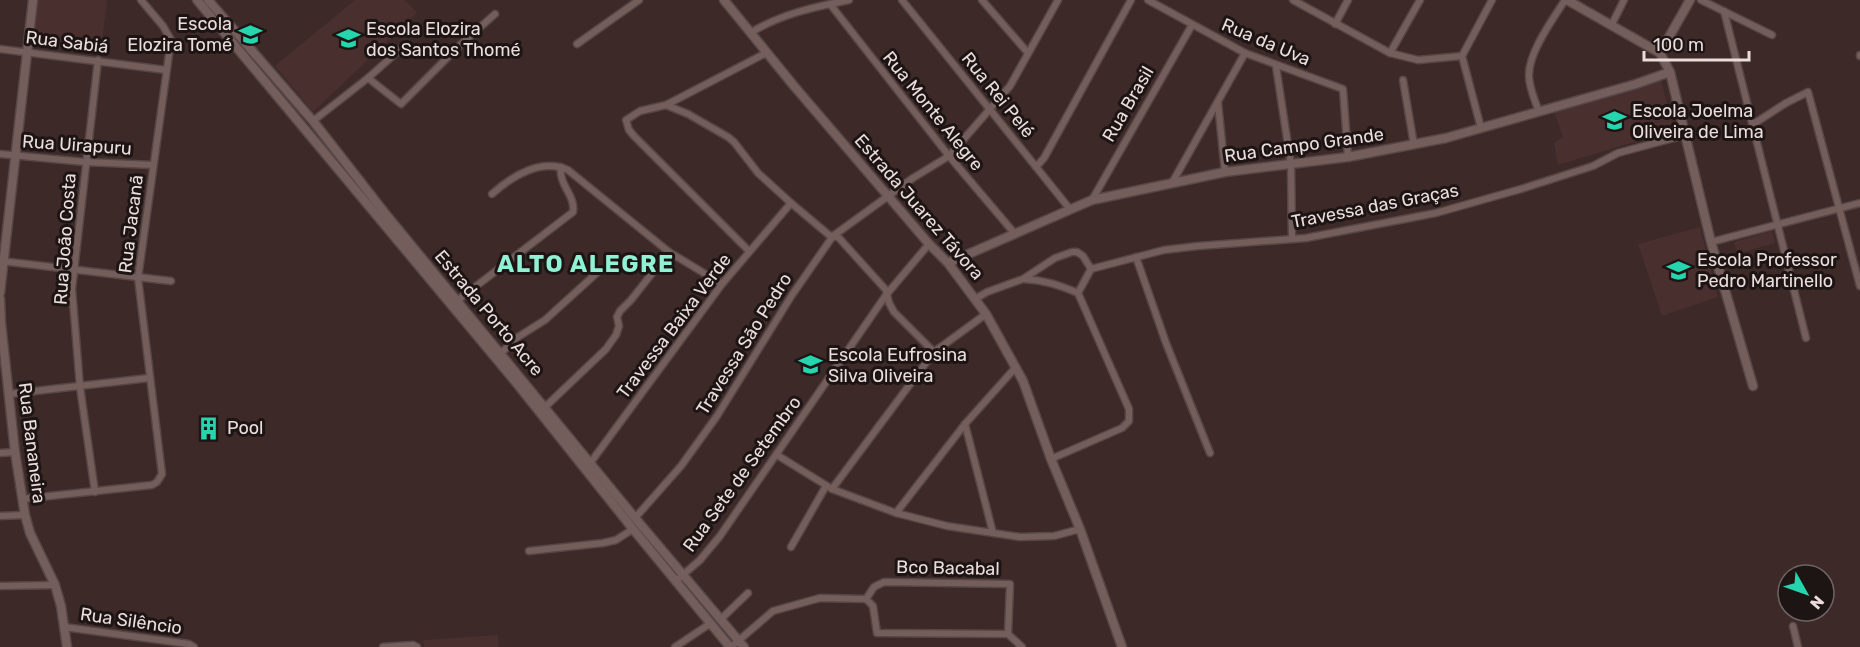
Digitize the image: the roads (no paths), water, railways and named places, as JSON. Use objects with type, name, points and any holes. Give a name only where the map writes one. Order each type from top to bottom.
[{"type":"street","points":[[0,293],[1,261],[33,0]]},
{"type":"street","name":"Rua Jacanã","points":[[94,492],[152,485],[162,474],[138,278],[171,40],[141,0]]},
{"type":"street","name":"Estrada Porto Acre","points":[[198,0],[454,303],[588,467],[633,529],[711,623],[736,645]]},
{"type":"street","name":"Estrada Porto Acre","points":[[208,0],[313,121],[454,303],[501,353],[542,410]]},
{"type":"street","points":[[577,44],[639,0]]},
{"type":"street","name":"Estrada Juarez Távora","points":[[724,0],[766,53],[929,244],[948,263],[986,314],[1023,381],[1122,647]]},
{"type":"street","points":[[750,33],[772,20],[789,14],[849,0]]},
{"type":"street","name":"Rua Rei Pelé","points":[[902,0],[1069,208]]},
{"type":"street","points":[[982,0],[1028,53]]},
{"type":"street","name":"Travessa São Pedro","points":[[635,518],[681,466],[717,416],[792,295],[833,236],[913,178],[949,156],[1010,86],[1059,0]]},
{"type":"street","points":[[1036,167],[1044,158],[1131,0]]},
{"type":"street","name":"Rua da Uva","points":[[1148,0],[1245,53],[1343,89],[1348,157]]},
{"type":"street","points":[[1293,0],[1390,53],[1418,60],[1462,56]]},
{"type":"street","points":[[1335,24],[1348,0]]},
{"type":"street","points":[[1390,53],[1420,0]]},
{"type":"street","points":[[1481,128],[1462,56],[1492,0]]},
{"type":"street","points":[[1539,112],[1529,78],[1530,66],[1566,0],[1660,53],[1670,72],[1711,242],[1753,386]]},
{"type":"street","points":[[1611,26],[1624,0]]},
{"type":"street","points":[[1660,53],[1690,0]]},
{"type":"street","points":[[1701,0],[1772,35]]},
{"type":"street","name":"Rua Monte Alegre","points":[[830,4],[949,156],[1015,234]]},
{"type":"street","points":[[1725,11],[1806,338]]},
{"type":"street","points":[[368,78],[401,105],[459,46],[495,14]]},
{"type":"street","name":"Rua Brasil","points":[[1092,200],[1192,24]]},
{"type":"street","points":[[313,121],[368,78],[405,45]]},
{"type":"street","name":"Rua Sabiá","points":[[0,49],[166,70]]},
{"type":"street","points":[[749,251],[629,130],[626,120],[640,111],[666,105],[766,53]]},
{"type":"street","points":[[1172,183],[1245,53]]},
{"type":"street","name":"Rua João Costa","points":[[94,492],[80,387],[72,289],[98,60]]},
{"type":"street","points":[[1276,66],[1291,165],[1292,239]]},
{"type":"street","name":"Rua Campo Grande","points":[[948,263],[1069,208],[1092,200],[1225,172],[1291,165],[1414,146],[1636,84],[1670,72]]},
{"type":"street","points":[[1403,80],[1414,146]]},
{"type":"street","points":[[1752,125],[1808,92],[1860,286]]},
{"type":"street","points":[[1218,103],[1225,172]]},
{"type":"street","points":[[666,105],[688,114],[734,142],[758,173],[791,204],[829,235],[839,238],[884,287],[894,312],[934,352]]},
{"type":"street","name":"Travessa das Graças","points":[[1091,269],[1136,257],[1198,246],[1306,238],[1436,213],[1598,164],[1618,153],[1685,135]]},
{"type":"street","name":"Rua Uirapuru","points":[[0,154],[86,162],[153,165]]},
{"type":"street","points":[[492,194],[517,174],[543,167],[561,167],[568,170],[669,252],[722,284]]},
{"type":"street","points":[[454,303],[573,212],[573,204],[560,179],[561,167]]},
{"type":"street","points":[[1711,242],[1860,203]]},
{"type":"street","name":"Travessa Baixa Verde","points":[[588,467],[722,284],[791,204]]},
{"type":"street","name":"Rua Sete de Setembro","points":[[676,581],[700,560],[720,536],[886,295],[929,244]]},
{"type":"street","points":[[542,410],[606,349],[616,335],[619,326],[617,317],[620,311],[669,252]]},
{"type":"street","points":[[975,299],[1023,279],[1055,258],[1072,252],[1083,256],[1091,269],[1078,293]]},
{"type":"street","points":[[1136,257],[1166,343],[1210,453]]},
{"type":"street","points":[[1,261],[171,281]]},
{"type":"street","points":[[501,353],[518,337],[545,320],[599,271]]},
{"type":"street","points":[[1023,279],[1057,284],[1078,293],[1129,409],[1127,424],[1122,428],[1052,459]]},
{"type":"street","name":"Rua Bananeira","points":[[0,298],[6,388],[25,515],[30,533],[55,585],[67,647]]},
{"type":"street","points":[[791,547],[829,487],[934,352],[986,314]]},
{"type":"street","points":[[896,513],[965,424],[1016,368]]},
{"type":"street","points":[[6,388],[80,387],[149,378]]},
{"type":"street","points":[[965,424],[993,533]]},
{"type":"street","points":[[0,453],[15,452]]},
{"type":"street","points":[[777,455],[829,487],[896,513],[947,526],[1036,538],[1080,529]]},
{"type":"street","name":"Estrada Porto Acre","points":[[588,467],[684,574],[721,619],[736,645]]},
{"type":"street","points":[[22,499],[94,492]]},
{"type":"street","points":[[0,516],[25,515]]},
{"type":"street","points":[[529,551],[603,543],[616,540],[633,529]]},
{"type":"street","name":"Bco Bacabal","points":[[866,599],[874,587],[884,582],[1010,584],[1008,634]]},
{"type":"street","points":[[0,586],[55,585]]},
{"type":"street","points":[[721,619],[748,593]]},
{"type":"street","points":[[736,645],[770,612],[820,598],[866,599],[873,606],[877,633],[1008,634],[1022,647]]},
{"type":"street","points":[[675,647],[711,623]]},
{"type":"street","points":[[1793,626],[1798,647]]},
{"type":"street","name":"Rua Silêncio","points":[[64,627],[189,644],[194,647]]},
{"type":"street","points":[[383,647],[413,645],[417,647]]},
{"type":"place","name":"Escola Elozira Tomé","points":[[250,34]]},
{"type":"place","name":"Escola Elozira dos Santos Thomé","points":[[348,39]]},
{"type":"place","name":"Escola Joelma Oliveira de Lima","points":[[1614,121]]},
{"type":"place","name":"Escola Professor Pedro Martinello","points":[[1679,270]]},
{"type":"place","name":"Escola Eufrosina Silva Oliveira","points":[[810,365]]},
{"type":"place","name":"Pool","points":[[209,428]]},
{"type":"district","name":"ALTO ALEGRE","points":[[586,264]]}]
